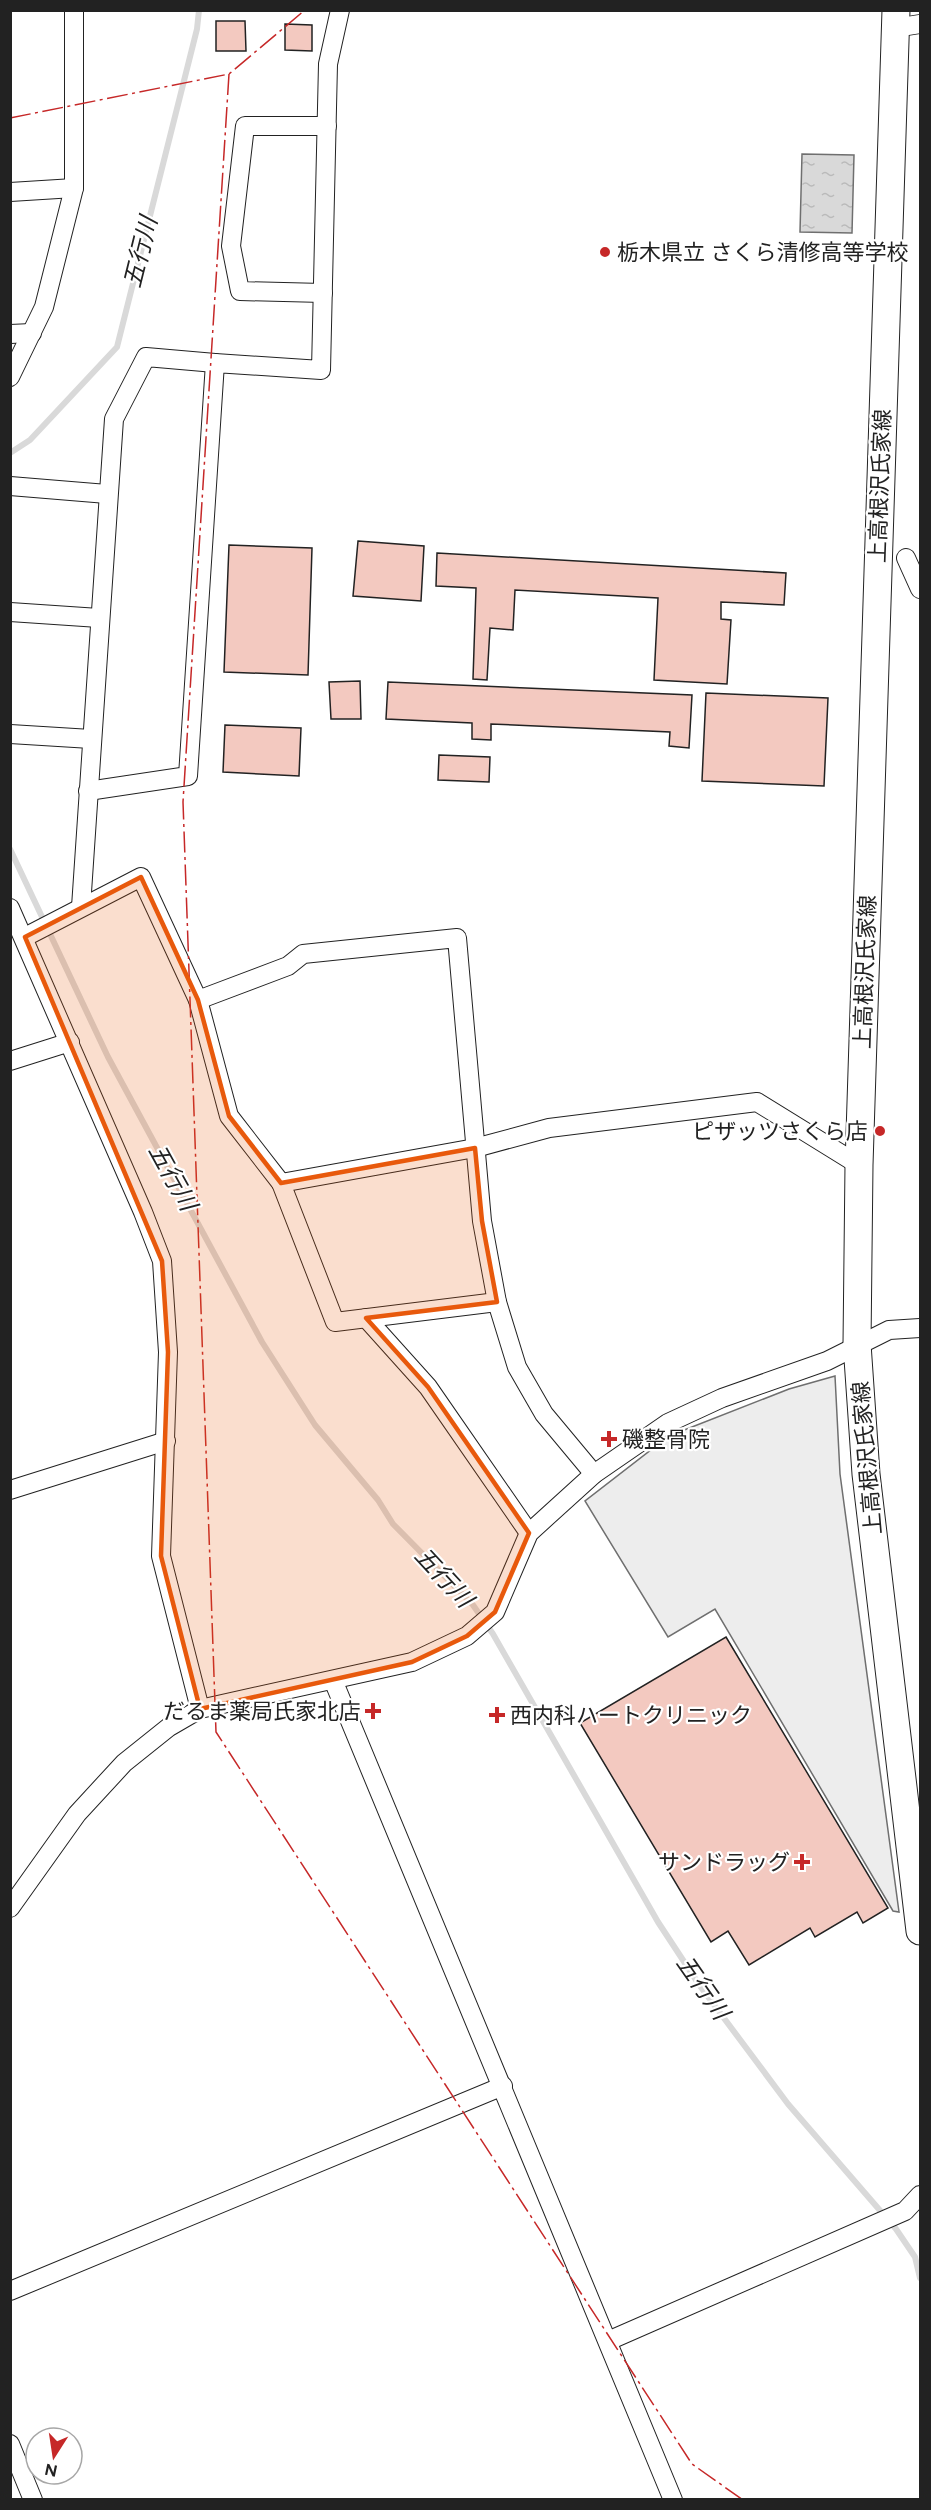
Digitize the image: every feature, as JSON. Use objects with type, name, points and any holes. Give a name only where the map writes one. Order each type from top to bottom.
[{"type":"main road","name":"上高根沢氏家線","points":[[904,21],[859,1165],[858,1344],[868,1485],[921,1931]]},
{"type":"street","points":[[10,377],[44,307],[74,188],[74,10]]},
{"type":"street","points":[[81,907],[107,494],[114,419],[146,357],[321,370],[328,64],[339,10]]},
{"type":"street","points":[[323,293],[240,291],[231,246],[245,126],[327,126]]},
{"type":"street","points":[[10,192],[74,188]]},
{"type":"street","points":[[10,334],[32,333]]},
{"type":"street","points":[[88,791],[188,776],[215,363]]},
{"type":"street","points":[[10,486],[107,494]]},
{"type":"street","points":[[906,558],[921,589]]},
{"type":"street","points":[[10,612],[99,618]]},
{"type":"street","points":[[10,734],[91,740]]},
{"type":"street","points":[[25,937],[141,877],[198,1000],[229,1116],[281,1183],[335,1322],[497,1302]]},
{"type":"street","points":[[10,908],[25,937],[162,1261],[168,1352],[161,1556],[200,1709]]},
{"type":"street","points":[[198,1000],[288,966],[303,954],[457,938],[482,1221],[497,1302],[517,1367],[544,1414],[594,1474]]},
{"type":"street","points":[[10,1061],[70,1042]]},
{"type":"street","points":[[281,1183],[476,1148],[549,1128],[757,1102],[859,1165]]},
{"type":"street","points":[[366,1318],[428,1387],[529,1533]]},
{"type":"street","points":[[10,1908],[77,1814],[124,1764],[169,1727],[200,1709],[412,1662],[467,1636],[495,1612],[529,1533],[594,1474],[668,1423],[722,1398],[827,1361],[889,1330],[921,1328]]},
{"type":"street","points":[[10,1490],[166,1442]]},
{"type":"street","points":[[333,1680],[673,2499]]},
{"type":"street","points":[[10,2291],[503,2086]]},
{"type":"street","points":[[608,2341],[905,2211],[921,2195]]},
{"type":"street","points":[[10,2444],[33,2499]]},
{"type":"highlighted area","points":[[141,877],[198,1000],[229,1116],[281,1183],[475,1148],[482,1221],[497,1302],[366,1318],[428,1387],[529,1533],[495,1612],[467,1636],[412,1662],[200,1709],[161,1556],[168,1352],[162,1261],[25,937]]},
{"type":"shaded area","points":[[835,1376],[840,1474],[899,1912],[893,1911],[715,1609],[668,1637],[585,1501],[669,1436],[789,1389]]},
{"type":"water","points":[[802,154],[854,155],[852,233],[800,232]]},
{"type":"building","points":[[216,21],[245,21],[246,51],[216,51]]},
{"type":"building","points":[[285,24],[312,25],[312,51],[285,50]]},
{"type":"building","points":[[358,541],[424,546],[421,601],[353,596]]},
{"type":"building","points":[[229,545],[312,548],[308,675],[224,672]]},
{"type":"building","points":[[437,553],[786,573],[784,605],[721,602],[721,619],[731,620],[727,684],[654,680],[658,598],[515,590],[513,630],[490,628],[487,680],[473,679],[476,588],[436,586]]},
{"type":"building","points":[[360,681],[361,719],[331,719],[329,682]]},
{"type":"building","points":[[388,682],[692,695],[689,748],[669,746],[670,732],[491,724],[491,740],[472,739],[472,723],[386,719]]},
{"type":"building","points":[[706,693],[828,698],[824,786],[702,781]]},
{"type":"building","points":[[225,725],[301,728],[299,776],[223,772]]},
{"type":"building","points":[[439,755],[490,757],[489,782],[438,780]]},
{"type":"building","points":[[726,1637],[888,1908],[863,1923],[857,1912],[815,1937],[810,1928],[749,1965],[728,1931],[711,1942],[580,1723]]},
{"type":"waterway","name":"五行川","points":[[10,453],[30,440],[117,347],[197,29],[199,10]]},
{"type":"waterway","name":"五行川","points":[[10,849],[108,1057],[262,1342],[315,1425],[378,1500],[393,1524],[473,1605],[493,1634],[658,1922],[700,1986],[788,2104],[896,2229],[915,2257],[920,2278]]},
{"type":"power","points":[[10,118],[229,74],[305,10]]},
{"type":"power","points":[[229,74],[183,802],[216,1732],[692,2464],[743,2500]]},
{"type":"place","name":"栃木県立 さくら清修高等学校","points":[[605,252]]},
{"type":"place","name":"ピザッツさくら店","points":[[880,1131]]},
{"type":"place","name":"磯整骨院","points":[[609,1439]]},
{"type":"place","name":"だるま薬局氏家北店","points":[[373,1711]]},
{"type":"place","name":"西内科ハートクリニック","points":[[497,1715]]},
{"type":"place","name":"サンドラッグ","points":[[802,1862]]}]
